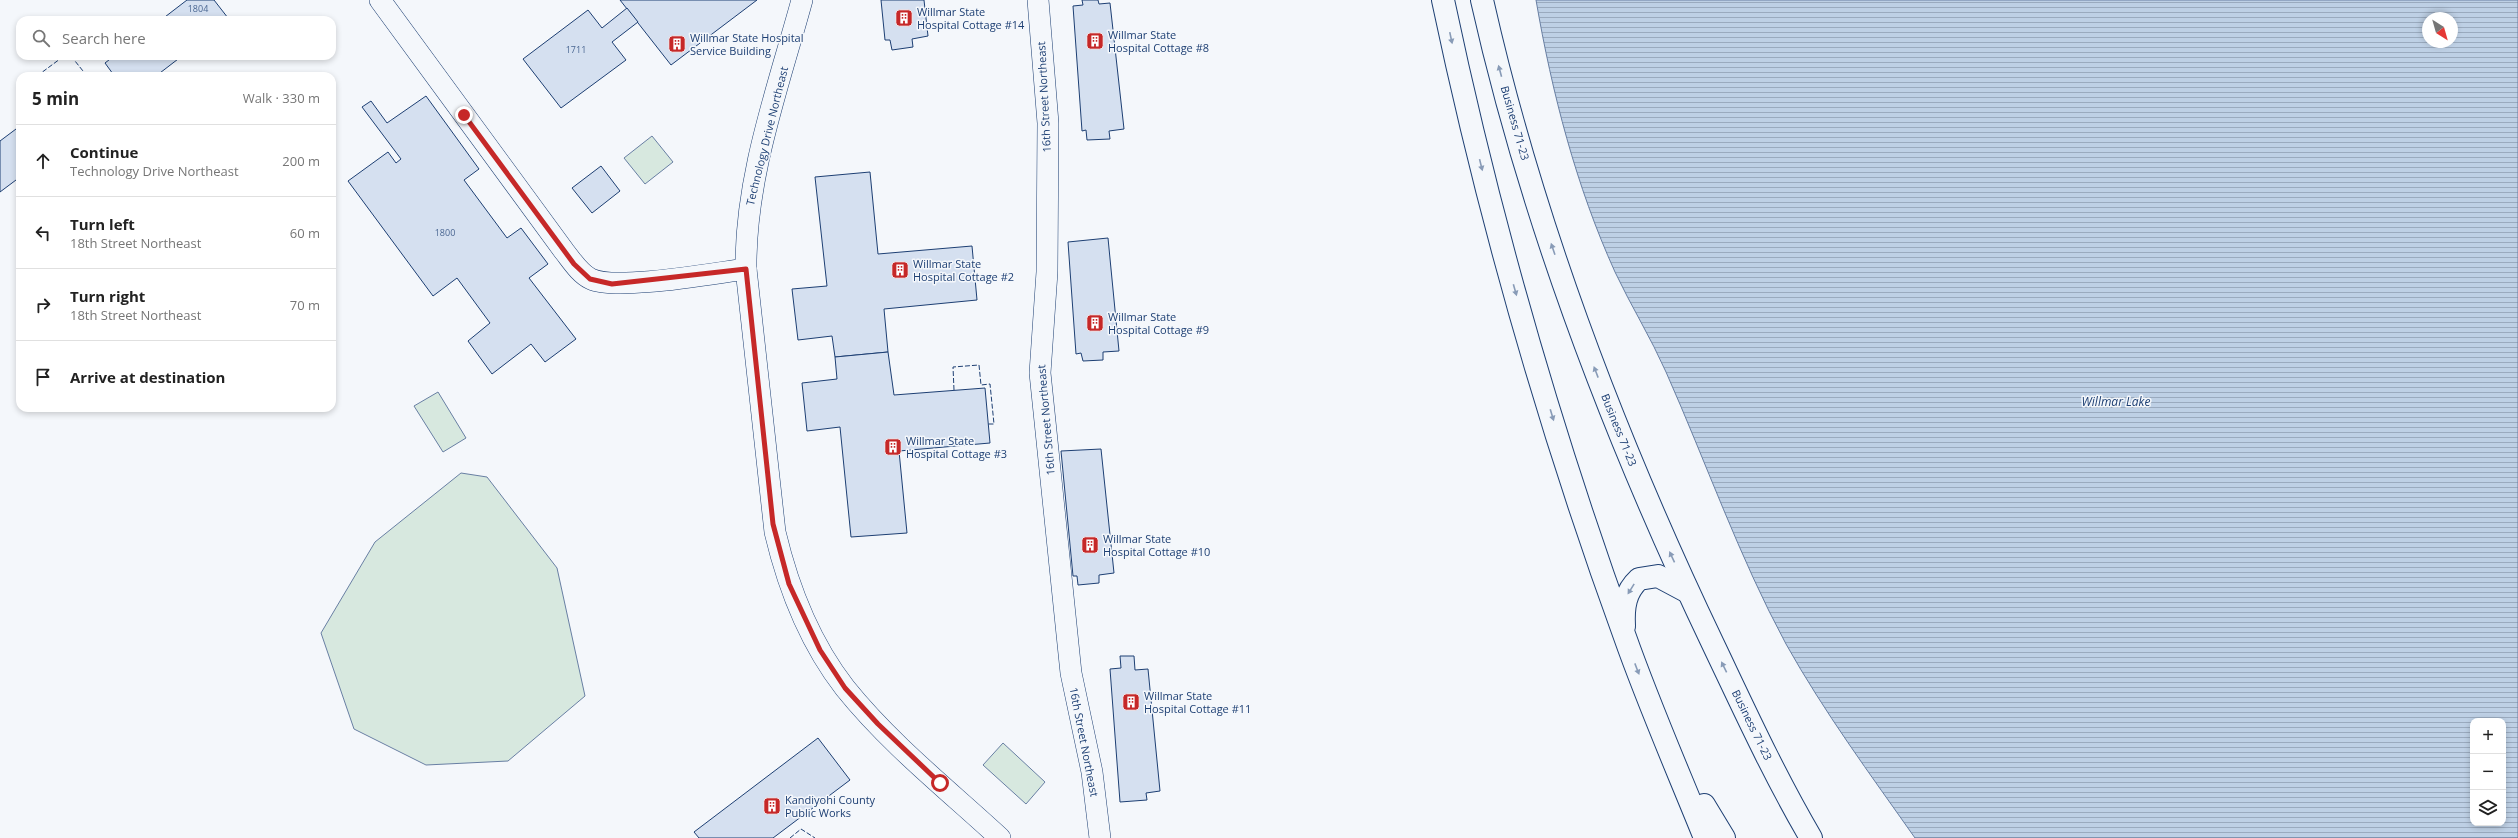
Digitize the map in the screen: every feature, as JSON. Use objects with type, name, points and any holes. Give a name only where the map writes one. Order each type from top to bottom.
[{"type":"highway","points":[[1443,0],[1486,184],[1515,288],[1583,514],[1625,639],[1705,838]]},
{"type":"highway","name":"Business 71-23","points":[[1482,0],[1542,216],[1586,346],[1648,503],[1688,592],[1767,756],[1811,838]]},
{"type":"highway","points":[[1625,639],[1624,606],[1630,590],[1639,579],[1658,576],[1688,592]]},
{"type":"highway","points":[[1649,699],[1685,771],[1724,838]]},
{"type":"street","points":[[380,0],[568,255],[590,279],[612,284],[746,269]]},
{"type":"street","name":"Technology Drive Northeast","points":[[802,0],[754,180],[746,232],[746,269],[773,524],[784,570],[798,606],[833,672],[861,707],[1000,838]]},
{"type":"street","name":"16th Street Northeast","points":[[1038,0],[1048,123],[1047,272],[1040,373],[1071,673],[1092,772],[1100,838]]},
{"type":"shaded area","points":[[652,136],[673,162],[645,184],[624,158]]},
{"type":"shaded area","points":[[438,392],[466,438],[443,452],[414,406]]},
{"type":"shaded area","points":[[461,473],[487,477],[557,568],[585,696],[508,761],[426,765],[354,729],[321,633],[375,542]]},
{"type":"shaded area","points":[[1003,743],[1045,782],[1026,804],[983,765]]},
{"type":"water","name":"Willmar Lake","points":[[1536,0],[2518,0],[2518,838],[1915,838],[1816,694],[1786,644],[1769,611],[1723,509],[1666,372],[1621,285],[1601,239],[1577,173],[1550,70]]},
{"type":"building","points":[[187,0],[214,0],[226,16],[166,16]]},
{"type":"building","name":"Willmar State Hospital Service Building","points":[[620,0],[757,0],[671,65]]},
{"type":"building","name":"Willmar State Hospital Cottage #14","points":[[881,0],[924,0],[928,36],[912,39],[913,47],[892,50],[890,40],[885,40]]},
{"type":"building","name":"Willmar State Hospital Cottage #8","points":[[1082,0],[1098,0],[1099,4],[1110,3],[1124,129],[1109,131],[1110,139],[1087,140],[1086,130],[1082,131],[1073,6],[1083,5]]},
{"type":"building","points":[[627,8],[638,22],[612,42],[626,60],[561,108],[523,59],[588,10],[602,28]]},
{"type":"building","points":[[109,60],[177,60],[161,72],[112,72],[105,63]]},
{"type":"building","points":[[426,96],[479,169],[464,180],[507,238],[521,228],[548,264],[529,278],[576,339],[545,362],[531,344],[492,374],[468,341],[490,323],[457,278],[433,296],[348,181],[388,152],[396,163],[401,159],[362,107],[371,101],[387,123]]},
{"type":"building","points":[[16,129],[16,180],[0,192],[0,141]]},
{"type":"building","points":[[601,166],[620,191],[592,213],[572,188]]},
{"type":"building","name":"Willmar State Hospital Cottage #2","points":[[870,172],[878,254],[972,246],[977,300],[884,309],[888,352],[835,357],[832,336],[798,340],[792,289],[827,286],[815,177]]},
{"type":"building","name":"Willmar State Hospital Cottage #9","points":[[1108,238],[1119,351],[1103,352],[1103,360],[1083,361],[1081,353],[1076,354],[1068,242]]},
{"type":"building","name":"Willmar State Hospital Cottage #3","points":[[888,352],[894,395],[985,388],[990,443],[899,451],[907,533],[851,537],[840,427],[807,431],[802,383],[837,379],[835,357]]},
{"type":"building","name":"Willmar State Hospital Cottage #10","points":[[1101,449],[1114,573],[1099,575],[1099,583],[1078,585],[1077,576],[1073,576],[1061,451]]},
{"type":"building","name":"Willmar State Hospital Cottage #11","points":[[1120,656],[1134,656],[1135,670],[1148,669],[1160,791],[1146,793],[1147,800],[1120,802],[1110,669],[1121,668]]},
{"type":"building","name":"Kandiyohi County Public Works","points":[[818,738],[850,780],[773,838],[699,838],[694,832]]},
{"type":"fence","points":[[42,72],[59,60]]},
{"type":"fence","points":[[74,60],[84,72]]},
{"type":"fence","points":[[954,390],[953,367],[979,365],[981,385],[990,384],[994,424],[988,424]]},
{"type":"fence","points":[[790,838],[801,829],[815,838]]},
{"type":"place","name":"Willmar State Hospital Cottage #14","points":[[904,18]]},
{"type":"place","name":"Willmar State Hospital Cottage #8","points":[[1095,41]]},
{"type":"place","name":"Willmar State Hospital Service Building","points":[[677,44]]},
{"type":"place","name":"Willmar State Hospital Cottage #2","points":[[900,270]]},
{"type":"place","name":"Willmar State Hospital Cottage #9","points":[[1095,323]]},
{"type":"place","name":"Willmar State Hospital Cottage #3","points":[[893,447]]},
{"type":"place","name":"Willmar State Hospital Cottage #10","points":[[1090,545]]},
{"type":"place","name":"Willmar State Hospital Cottage #11","points":[[1131,702]]},
{"type":"place","name":"Kandiyohi County Public Works","points":[[772,806]]},
{"type":"route","points":[[464,115],[574,264],[590,279],[612,284],[632,283],[746,269],[773,524],[784,570],[789,584],[806,624],[820,650],[833,672],[845,688],[878,724],[940,783]]}]
